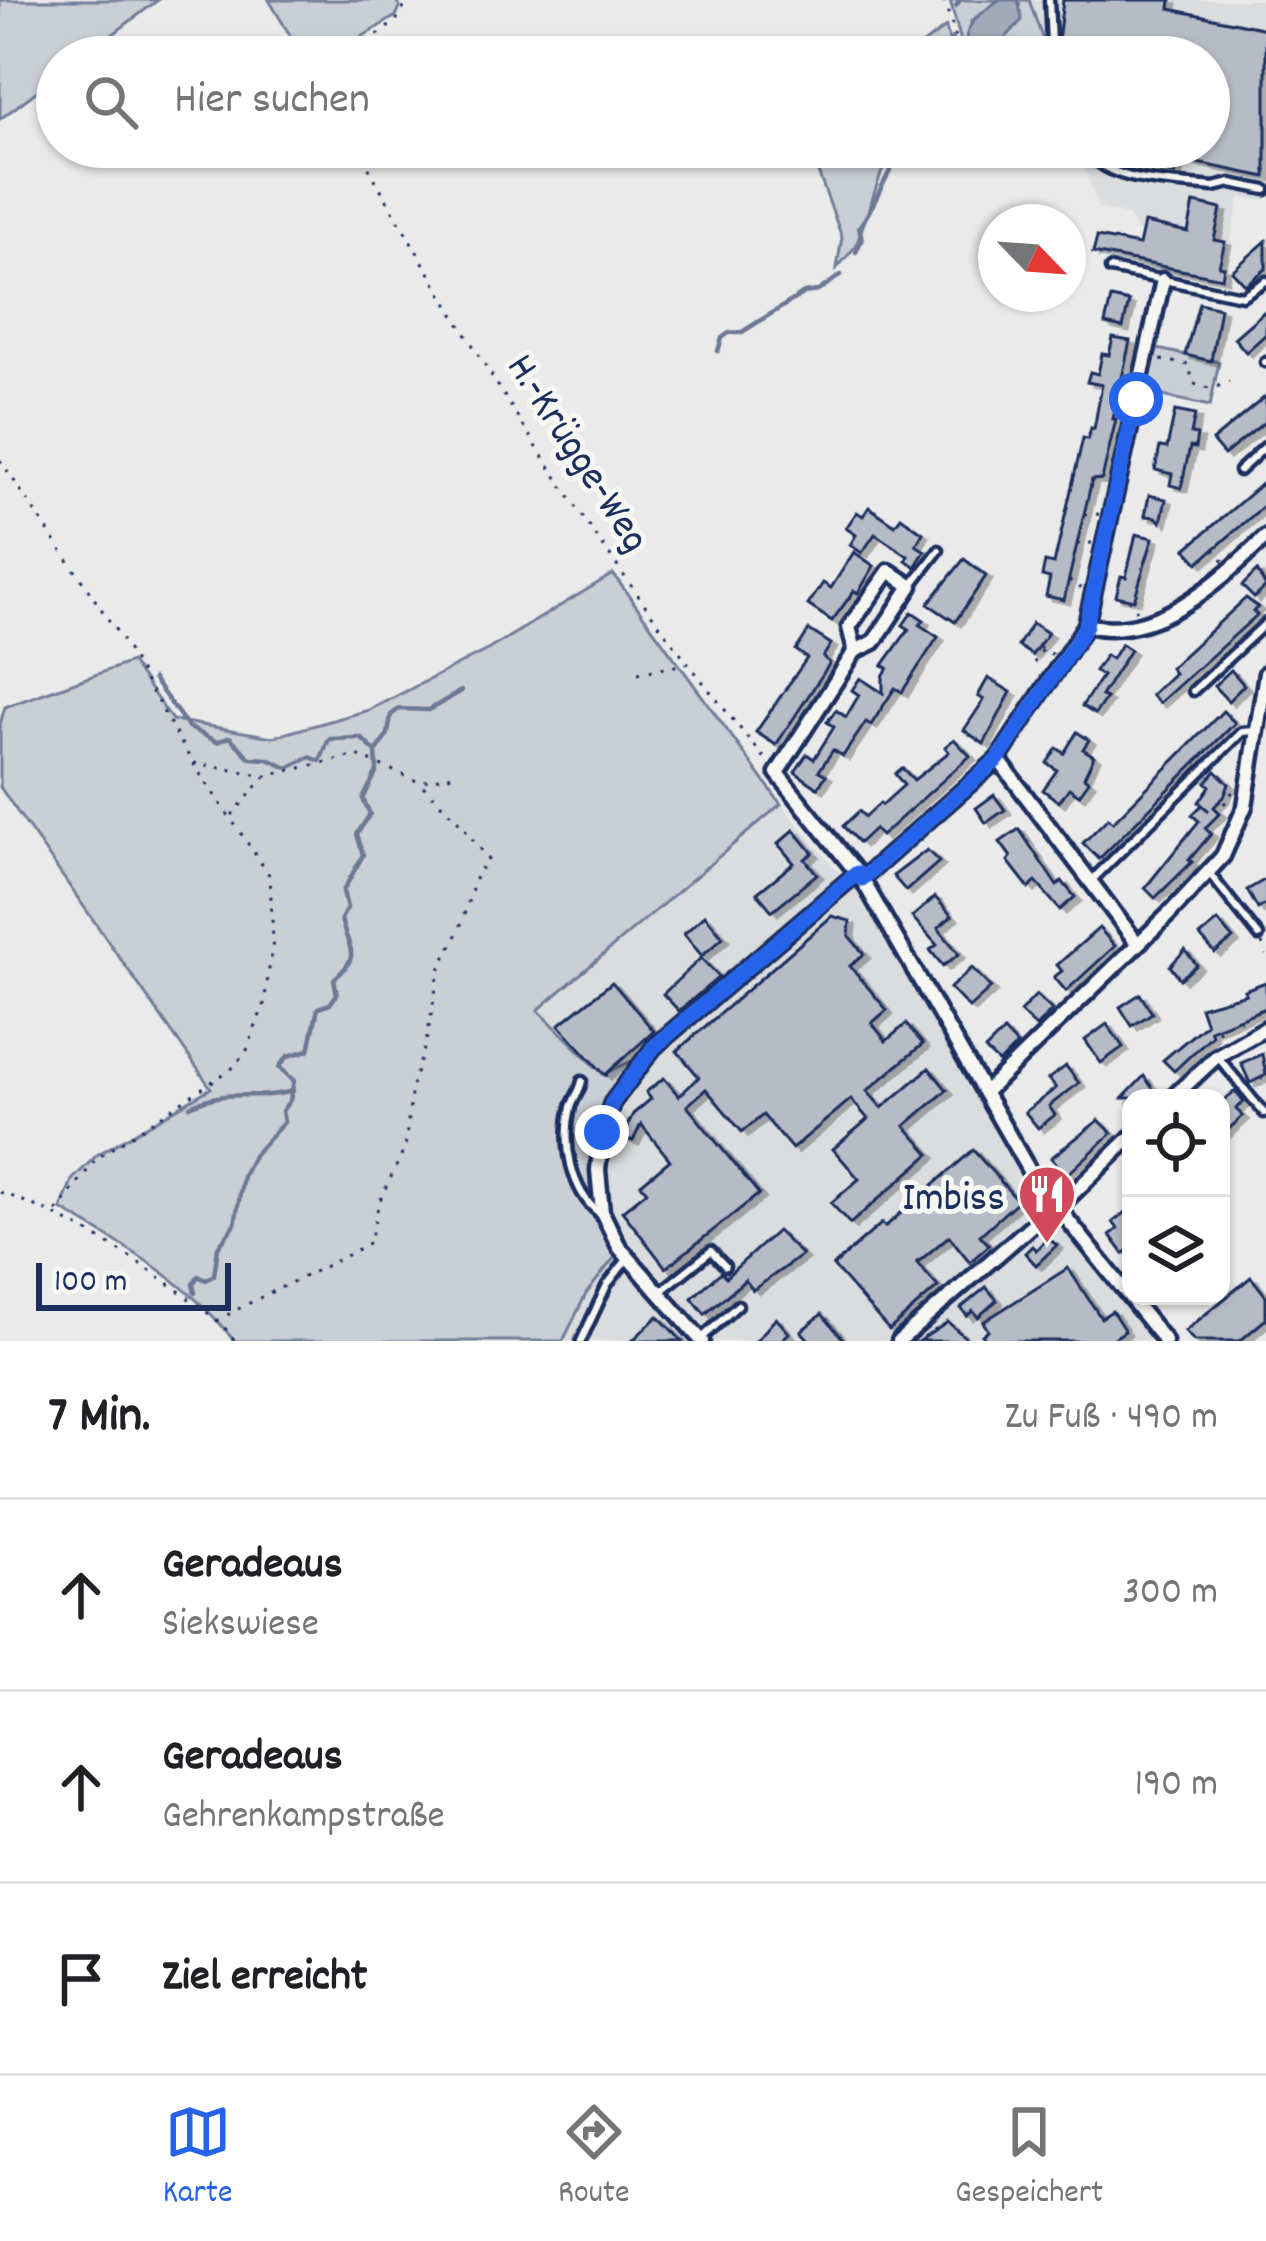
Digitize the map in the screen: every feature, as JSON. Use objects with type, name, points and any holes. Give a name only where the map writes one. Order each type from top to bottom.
[{"type":"street","points":[[701,1340],[628,1258],[602,1213],[598,1170],[602,1132],[612,1103],[654,1047],[998,759],[1086,625],[1163,280]]},
{"type":"street","points":[[1086,625],[1128,626],[1165,616],[1266,537]]},
{"type":"street","points":[[855,651],[849,627],[889,571],[911,586],[874,642],[855,651],[777,773],[860,876],[1031,1174],[1122,1279]]},
{"type":"street","points":[[985,1092],[1209,873],[1239,825],[1259,765],[1254,731],[1266,674]]},
{"type":"street","points":[[998,759],[1137,943]]},
{"type":"street","points":[[1182,1089],[1217,1056],[1266,1028]]},
{"type":"street","points":[[899,1341],[1122,1146]]},
{"type":"street","points":[[1141,1305],[1166,1341]]},
{"type":"lane","points":[[1049,0],[1051,36]]},
{"type":"lane","points":[[1104,168],[1214,188],[1231,183],[1266,190]]},
{"type":"lane","points":[[1110,269],[1242,296],[1266,281]]},
{"type":"lane","points":[[1239,471],[1266,446]]},
{"type":"lane","points":[[911,586],[939,550]]},
{"type":"lane","points":[[866,602],[890,618]]},
{"type":"lane","points":[[1193,692],[1266,623]]},
{"type":"lane","points":[[1089,883],[1242,733],[1254,731]]},
{"type":"lane","points":[[1209,873],[1259,936]]},
{"type":"lane","points":[[1217,1056],[1260,1110]]},
{"type":"lane","points":[[582,1081],[572,1105],[568,1138],[574,1181],[596,1214],[602,1213]]},
{"type":"lane","points":[[657,1294],[711,1251],[725,1266]]},
{"type":"lane","points":[[581,1341],[607,1285],[628,1258]]},
{"type":"lane","points":[[701,1340],[738,1305]]},
{"type":"path","points":[[376,36],[396,21],[405,6],[403,0]]},
{"type":"path","points":[[944,0],[955,36]]},
{"type":"path","name":"H.-Krügge-Weg","points":[[370,168],[553,469],[688,664],[777,773]]},
{"type":"path","points":[[1148,346],[1159,347],[1161,361],[1189,364],[1193,382],[1202,387],[1214,389],[1229,381]]},
{"type":"path","points":[[0,460],[121,638],[192,762],[270,876],[273,941],[263,1004],[247,1050],[234,1067],[96,1159],[56,1212]]},
{"type":"path","points":[[1084,514],[1103,514]]},
{"type":"path","points":[[1077,544],[1097,542]]},
{"type":"path","points":[[1214,549],[1226,563]]},
{"type":"path","points":[[1069,580],[1086,590]]},
{"type":"path","points":[[1129,599],[1143,616]]},
{"type":"path","points":[[1034,663],[1041,648],[1052,655]]},
{"type":"path","points":[[638,674],[688,664]]},
{"type":"path","points":[[192,762],[266,776],[357,755],[419,782],[462,825],[488,860],[477,873],[459,931],[440,971],[412,1086],[405,1148],[379,1202],[370,1242],[325,1269],[267,1291],[217,1321]]},
{"type":"path","points":[[419,782],[458,774]]},
{"type":"path","points":[[231,817],[266,776]]},
{"type":"path","points":[[1217,814],[1236,793],[1226,784]]},
{"type":"path","points":[[1212,809],[1228,826]]},
{"type":"path","points":[[1228,1023],[1241,1021]]},
{"type":"path","points":[[1209,1040],[1219,1031],[1217,1027]]},
{"type":"path","points":[[0,1192],[56,1212],[140,1262],[217,1321],[235,1341]]},
{"type":"shaded area","points":[[0,0],[158,0],[111,36],[36,36],[36,92],[0,119]]},
{"type":"shaded area","points":[[269,0],[396,0],[400,7],[396,16],[363,36],[290,36]]},
{"type":"shaded area","points":[[950,0],[999,0],[971,21],[970,36],[959,36]]},
{"type":"shaded area","points":[[1018,0],[1029,0],[1042,36],[1005,36],[1020,6]]},
{"type":"shaded area","points":[[1029,0],[1266,0],[1266,200],[1240,198],[1225,267],[1192,260],[1187,282],[1134,271],[1142,232],[1128,215],[1098,208],[1085,168],[1230,168],[1230,36],[1041,36]]},
{"type":"shaded area","points":[[816,168],[884,168],[856,246],[837,268],[842,237]]},
{"type":"shaded area","points":[[1153,348],[1219,362],[1210,406],[1144,392]]},
{"type":"shaded area","points":[[613,574],[781,804],[538,1010],[603,1074],[634,1060],[604,1116],[590,1180],[597,1222],[617,1254],[586,1294],[563,1341],[234,1341],[176,1283],[61,1209],[72,1180],[97,1155],[211,1088],[0,787],[0,724],[5,707],[131,662],[172,720],[273,737],[369,710],[489,649]]},
{"type":"shaded area","points":[[781,804],[840,874],[634,1060],[603,1075],[537,1010]]},
{"type":"shaded area","points":[[871,879],[1064,1206],[1122,1278],[1122,1305],[1144,1305],[1173,1341],[563,1341],[586,1294],[617,1255],[610,1240],[605,1156],[610,1128],[658,1050],[846,893]]},
{"type":"water","points":[[999,0],[1018,0],[1022,20],[1007,36],[966,36],[977,17]]},
{"type":"building","points":[[1063,0],[1171,0],[1170,9],[1266,29],[1266,177],[1222,168],[1230,168],[1230,36],[1059,36]]},
{"type":"building","points":[[1145,168],[1176,168],[1175,174]]},
{"type":"building","points":[[1194,203],[1221,209],[1214,240],[1225,242],[1219,266],[1224,267],[1222,278],[1093,253],[1097,237],[1139,245],[1144,223],[1188,232]]},
{"type":"building","points":[[1266,241],[1266,269],[1245,285],[1232,271]]},
{"type":"building","points":[[1111,298],[1129,302],[1123,328],[1105,324]]},
{"type":"building","points":[[1199,303],[1220,308],[1211,361],[1185,355]]},
{"type":"building","points":[[1266,310],[1266,334],[1246,352],[1234,338]]},
{"type":"building","points":[[1113,338],[1130,341],[1102,479],[1092,480],[1064,600],[1046,596],[1050,578],[1042,576],[1045,562],[1054,564],[1083,438],[1088,439],[1094,429],[1102,385],[1087,382],[1090,372],[1098,374],[1102,354],[1109,355]]},
{"type":"building","points":[[1266,396],[1266,421],[1224,455],[1212,441]]},
{"type":"building","points":[[1175,411],[1195,415],[1191,434],[1197,435],[1181,488],[1170,485],[1172,474],[1155,470],[1160,447],[1167,448]]},
{"type":"building","points":[[1266,480],[1266,504],[1198,563],[1186,549]]},
{"type":"building","points":[[1149,495],[1166,499],[1161,522],[1145,516]]},
{"type":"building","points":[[869,507],[895,525],[901,517],[923,533],[916,545],[925,551],[915,567],[906,560],[908,556],[875,534],[862,553],[850,545],[856,535],[846,528],[857,512],[863,516]]},
{"type":"building","points":[[1136,534],[1153,538],[1134,600],[1116,596],[1121,576],[1126,577]]},
{"type":"building","points":[[854,552],[874,566],[858,593],[854,591],[832,621],[808,605],[823,583],[831,588]]},
{"type":"building","points":[[964,559],[986,576],[955,622],[928,604]]},
{"type":"building","points":[[1257,571],[1266,587],[1254,598],[1242,586]]},
{"type":"building","points":[[1246,598],[1258,607],[1253,611],[1257,615],[1159,703],[1151,695],[1174,673],[1170,668]]},
{"type":"building","points":[[912,612],[924,620],[920,625],[938,637],[902,692],[895,688],[843,756],[833,750],[819,771],[826,775],[818,788],[795,772],[807,754],[814,759],[834,727],[827,722],[836,710],[846,717],[859,695],[852,690],[860,678],[883,693],[888,668],[883,665],[909,629],[903,625]]},
{"type":"building","points":[[1032,623],[1048,633],[1032,655],[1018,646]]},
{"type":"building","points":[[809,630],[831,644],[823,657],[830,663],[776,745],[756,732],[807,658],[796,650]]},
{"type":"building","points":[[1121,644],[1130,650],[1095,714],[1082,706],[1102,676],[1095,671],[1106,655],[1112,659]]},
{"type":"building","points":[[1231,670],[1244,685],[1228,701],[1214,686]]},
{"type":"building","points":[[988,678],[1011,692],[984,744],[964,730],[984,700],[978,696]]},
{"type":"building","points":[[1223,711],[1235,723],[1099,859],[1083,843],[1108,818],[1113,822]]},
{"type":"building","points":[[1077,732],[1089,740],[1083,749],[1094,756],[1084,777],[1089,781],[1079,795],[1069,788],[1059,802],[1043,790],[1057,770],[1047,763],[1057,748],[1064,753]]},
{"type":"building","points":[[954,739],[970,756],[881,836],[874,829],[859,843],[843,826],[859,811],[865,817],[904,785],[895,774],[902,768],[914,780],[949,752],[945,747]]},
{"type":"building","points":[[1216,771],[1229,784],[1214,807],[1220,813],[1205,828],[1211,834],[1189,860],[1192,862],[1155,898],[1145,888],[1199,821],[1192,815],[1202,805],[1209,811],[1199,802]]},
{"type":"building","points":[[994,795],[1005,810],[986,823],[976,808]]},
{"type":"building","points":[[1019,829],[1057,886],[1062,881],[1075,897],[1060,910],[1036,882],[1029,888],[1008,861],[1011,857],[1000,842]]},
{"type":"building","points":[[794,830],[813,853],[805,859],[817,874],[772,911],[757,893],[794,863],[778,844]]},
{"type":"building","points":[[927,850],[939,862],[906,891],[893,876]]},
{"type":"building","points":[[1266,879],[1266,904],[1258,909],[1247,890]]},
{"type":"building","points":[[935,897],[952,916],[938,928],[959,954],[943,966],[930,950],[937,945],[912,917]]},
{"type":"building","points":[[705,915],[723,937],[702,956],[684,934]]},
{"type":"building","points":[[832,916],[850,921],[849,936],[864,954],[850,966],[887,1010],[872,1023],[886,1041],[906,1024],[923,1044],[867,1091],[882,1108],[929,1068],[947,1090],[905,1126],[930,1154],[850,1224],[831,1203],[859,1179],[833,1149],[868,1119],[851,1099],[792,1149],[763,1115],[742,1132],[706,1089],[687,1106],[759,1194],[666,1268],[622,1211],[647,1191],[641,1184],[670,1160],[641,1124],[633,1141],[622,1137],[633,1114],[651,1099],[646,1092],[664,1078],[679,1096],[699,1077],[677,1051]]},
{"type":"building","points":[[1218,921],[1233,939],[1215,953],[1200,936]]},
{"type":"building","points":[[1099,928],[1115,946],[1066,991],[1054,977],[1062,971],[1057,965]]},
{"type":"building","points":[[1185,950],[1197,965],[1180,979],[1170,966]]},
{"type":"building","points":[[701,958],[719,977],[679,1011],[663,994]]},
{"type":"building","points":[[972,968],[991,988],[969,1008],[950,988]]},
{"type":"building","points":[[612,982],[654,1031],[605,1075],[559,1025]]},
{"type":"building","points":[[1266,982],[1266,1008],[1210,1030],[1212,1035],[1174,1071],[1163,1060],[1206,1024],[1200,1007],[1246,994],[1244,990]]},
{"type":"building","points":[[1140,994],[1152,1013],[1132,1026],[1120,1007]]},
{"type":"building","points":[[1036,995],[1052,1010],[1036,1027],[1020,1012]]},
{"type":"building","points":[[1107,1024],[1123,1047],[1101,1063],[1085,1040]]},
{"type":"building","points":[[1004,1031],[1017,1045],[999,1063],[985,1050]]},
{"type":"building","points":[[1262,1054],[1266,1075],[1250,1083],[1241,1063]]},
{"type":"building","points":[[1066,1066],[1079,1083],[1049,1106],[1055,1115],[1038,1128],[1025,1112],[1056,1088],[1048,1079]]},
{"type":"building","points":[[1144,1076],[1153,1089],[1132,1089]]},
{"type":"building","points":[[1235,1091],[1244,1102],[1236,1109],[1243,1116],[1230,1128],[1230,1095]]},
{"type":"building","points":[[1099,1120],[1112,1133],[1067,1175],[1051,1158]]},
{"type":"building","points":[[973,1150],[1018,1201],[980,1235],[989,1245],[970,1262],[949,1236],[917,1263],[938,1287],[889,1330],[833,1266]]},
{"type":"building","points":[[1122,1215],[1122,1251],[1110,1235],[1118,1229],[1113,1222]]},
{"type":"building","points":[[777,1231],[802,1255],[753,1290],[745,1280],[705,1314],[692,1298],[721,1272],[726,1277]]},
{"type":"building","points":[[1047,1238],[1057,1245],[1036,1265],[1025,1253],[1032,1246],[1036,1250]]},
{"type":"building","points":[[1068,1268],[1101,1318],[1112,1311],[1125,1331],[1110,1341],[987,1341],[982,1335],[988,1330],[983,1322]]},
{"type":"building","points":[[1251,1277],[1266,1296],[1266,1319],[1240,1341],[1194,1341],[1185,1331],[1217,1305],[1230,1305],[1230,1294]]},
{"type":"building","points":[[986,1287],[997,1300],[978,1317],[973,1311],[967,1316],[961,1308]]},
{"type":"building","points":[[822,1314],[845,1341],[810,1341],[801,1331]]},
{"type":"building","points":[[658,1316],[682,1341],[632,1341]]},
{"type":"building","points":[[776,1318],[789,1333],[780,1341],[756,1341]]},
{"type":"building","points":[[948,1322],[969,1341],[919,1341]]},
{"type":"waterway","points":[[956,6],[960,0]]},
{"type":"waterway","points":[[856,252],[862,239],[859,227],[892,168]]},
{"type":"waterway","points":[[718,351],[729,333],[742,332],[841,275]]},
{"type":"waterway","points":[[153,679],[188,727],[217,742],[230,737],[250,758],[268,759],[288,768],[310,757],[320,761],[329,739],[361,738],[376,752]]},
{"type":"waterway","points":[[195,1293],[198,1276],[206,1280],[214,1275],[218,1247],[235,1224],[243,1176],[253,1156],[284,1122],[282,1111],[294,1081],[279,1067],[288,1056],[309,1050],[318,1008],[330,1004],[337,994],[334,979],[351,957],[341,919],[347,908],[343,891],[363,855],[357,834],[370,814],[363,799],[377,771],[376,752],[388,734],[391,715],[399,709],[429,710],[461,691]]},
{"type":"waterway","points":[[190,1106],[231,1095],[293,1091]]},
{"type":"place","name":"Imbiss","points":[[1047,1245]]},
{"type":"route","points":[[602,1132],[612,1103],[654,1047],[857,873],[862,879],[1002,755],[1086,625],[1136,399]]}]
